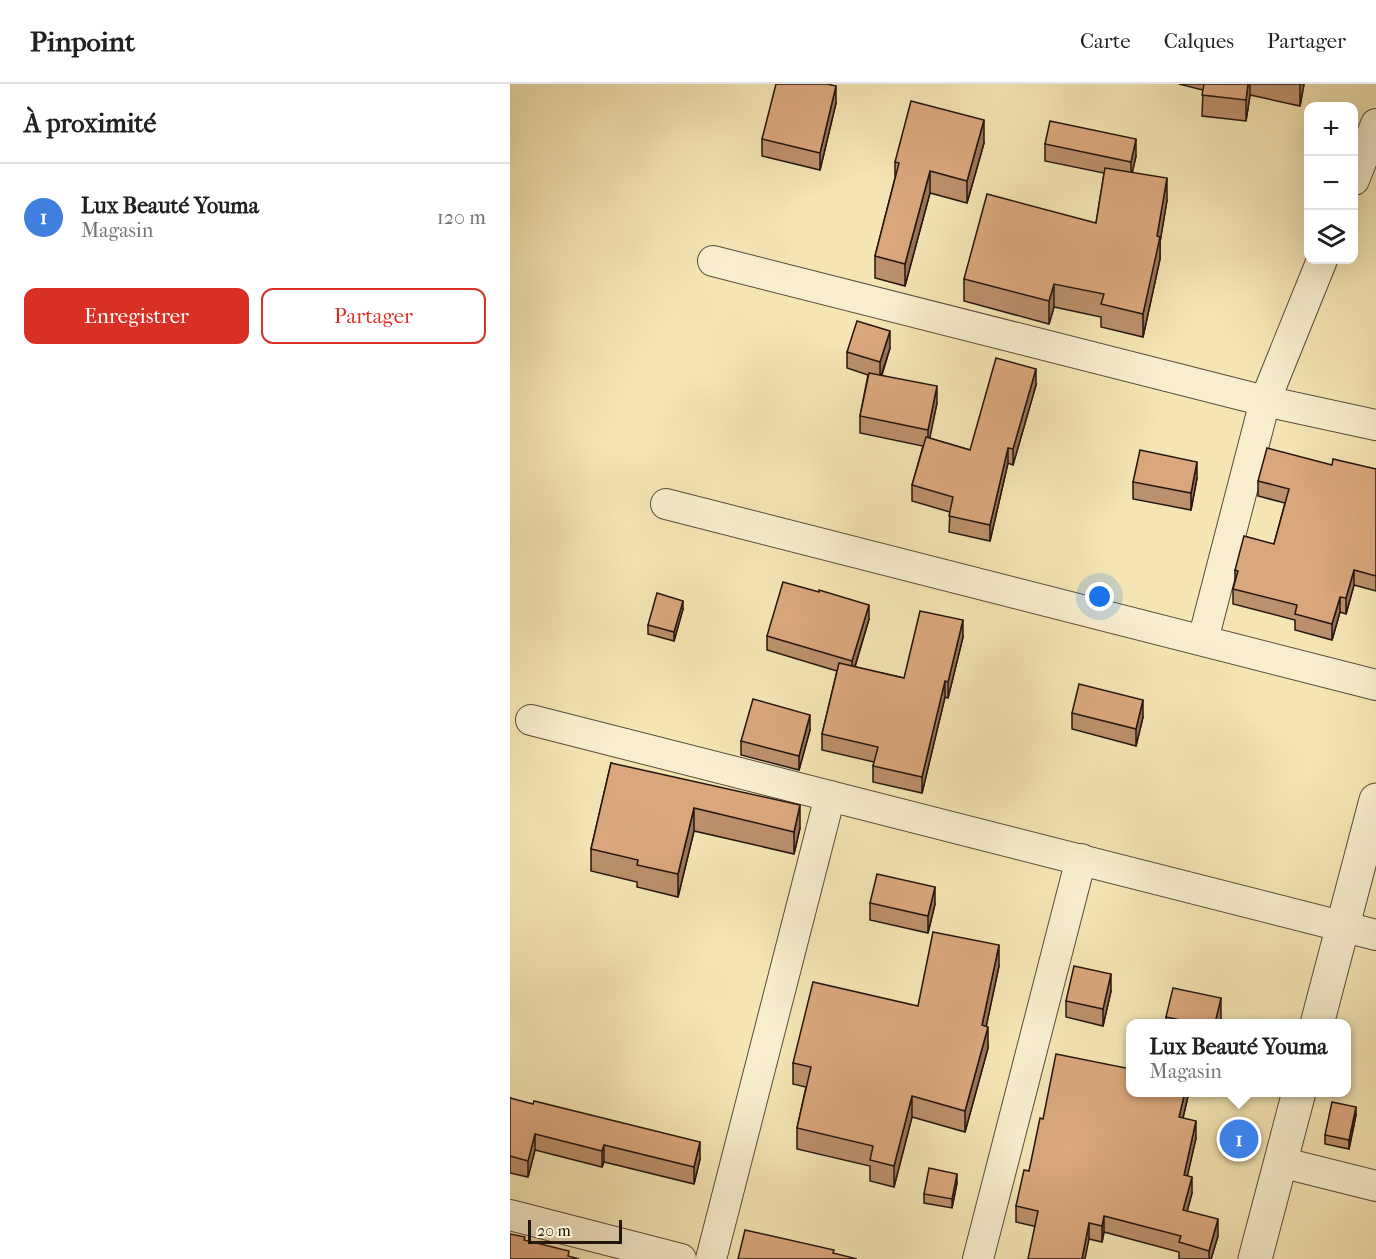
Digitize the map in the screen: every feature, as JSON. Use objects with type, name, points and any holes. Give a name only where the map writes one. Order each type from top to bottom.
[{"type":"street","points":[[1358,168],[1376,124]]},
{"type":"street","points":[[713,261],[1265,401],[1376,425]]},
{"type":"street","points":[[1203,640],[1265,401],[1320,264]]},
{"type":"street","points":[[666,504],[1376,685]]},
{"type":"street","points":[[531,720],[1376,935]]},
{"type":"street","points":[[711,1259],[831,796]]},
{"type":"street","points":[[1318,1019],[1376,800]]},
{"type":"street","points":[[978,1259],[1081,860]]},
{"type":"street","points":[[1255,1259],[1298,1097]]},
{"type":"street","points":[[1280,1162],[1376,1186]]},
{"type":"street","points":[[510,1215],[681,1259]]},
{"type":"building","points":[[776,84],[836,86],[820,153],[762,139]]},
{"type":"building","points":[[1204,84],[1248,84],[1246,100],[1202,95]]},
{"type":"building","points":[[911,101],[984,120],[967,181],[930,171],[905,264],[875,256],[899,163],[895,162]]},
{"type":"building","points":[[1050,121],[1136,139],[1131,162],[1045,144]]},
{"type":"building","points":[[1105,168],[1167,178],[1157,236],[1160,237],[1143,314],[1101,304],[1104,294],[1054,284],[1049,301],[964,279],[987,194],[1096,223]]},
{"type":"building","points":[[857,321],[890,331],[880,362],[847,352]]},
{"type":"building","points":[[996,358],[1036,369],[1013,449],[1008,448],[990,525],[949,516],[953,497],[912,485],[926,437],[970,450]]},
{"type":"building","points":[[869,373],[937,386],[928,430],[860,416]]},
{"type":"building","points":[[1267,448],[1332,465],[1333,459],[1376,469],[1376,576],[1354,570],[1346,598],[1340,597],[1332,624],[1295,614],[1297,605],[1233,589],[1238,571],[1235,570],[1244,536],[1274,544],[1289,489],[1258,481]]},
{"type":"building","points":[[1140,450],[1197,462],[1191,493],[1133,482]]},
{"type":"building","points":[[783,582],[869,605],[852,661],[767,636]]},
{"type":"building","points":[[657,593],[683,601],[674,632],[648,625]]},
{"type":"building","points":[[920,611],[963,620],[948,682],[945,681],[922,777],[873,766],[878,747],[822,734],[839,663],[904,678]]},
{"type":"building","points":[[1079,684],[1143,700],[1136,729],[1072,713]]},
{"type":"building","points":[[753,699],[810,715],[799,756],[741,741]]},
{"type":"building","points":[[611,763],[800,805],[794,832],[694,808],[678,874],[637,865],[638,860],[591,849]]},
{"type":"building","points":[[877,874],[935,887],[928,916],[870,903]]},
{"type":"building","points":[[933,932],[999,945],[982,1025],[988,1027],[965,1111],[912,1096],[894,1166],[870,1160],[873,1146],[797,1128],[811,1067],[793,1063],[813,982],[918,1006]]},
{"type":"building","points":[[1074,966],[1111,974],[1103,1009],[1066,1001]]},
{"type":"building","points":[[1173,988],[1221,998],[1216,1019],[1166,1017]]},
{"type":"building","points":[[1056,1054],[1126,1068],[1126,1097],[1184,1097],[1179,1117],[1196,1121],[1184,1175],[1192,1177],[1183,1210],[1218,1219],[1209,1251],[1179,1242],[1181,1236],[1104,1216],[1102,1226],[1089,1223],[1082,1259],[1028,1259],[1038,1211],[1016,1206],[1024,1170],[1029,1171],[1040,1118],[1043,1119]]},
{"type":"building","points":[[510,1098],[533,1104],[534,1101],[700,1142],[694,1167],[604,1145],[602,1151],[535,1134],[528,1161],[510,1156]]},
{"type":"building","points":[[1332,1102],[1356,1107],[1349,1140],[1325,1135]]},
{"type":"building","points":[[929,1168],[957,1174],[952,1199],[924,1194]]},
{"type":"building","points":[[745,1230],[834,1250],[833,1253],[857,1259],[738,1259]]},
{"type":"building","points":[[510,1234],[525,1237],[524,1240],[569,1251],[568,1256],[579,1259],[510,1259]]},
{"type":"place","name":"Lux Beauté Youma","points":[[1239,1139]]}]
